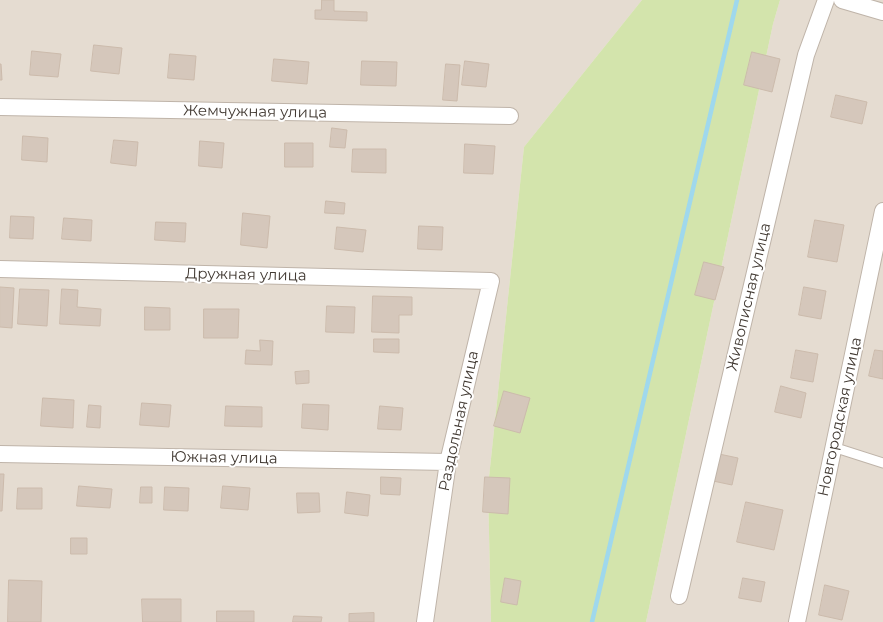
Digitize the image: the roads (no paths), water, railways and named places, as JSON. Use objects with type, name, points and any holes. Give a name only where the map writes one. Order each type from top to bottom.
[{"type":"street","name":"Живописная улица","points":[[679,596],[804,65],[826,0]]},
{"type":"street","points":[[842,0],[883,12]]},
{"type":"street","name":"Жемчужная улица","points":[[0,107],[510,116]]},
{"type":"street","name":"Новгородская улица","points":[[797,622],[883,212]]},
{"type":"street","name":"Дружная улица","points":[[0,269],[491,281]]},
{"type":"street","name":"Раздольная улица","points":[[426,622],[448,462],[491,281]]},
{"type":"street","name":"Южная улица","points":[[0,454],[448,462]]},
{"type":"lane","points":[[833,446],[883,463]]},
{"type":"waterway","points":[[592,622],[737,0]]}]
